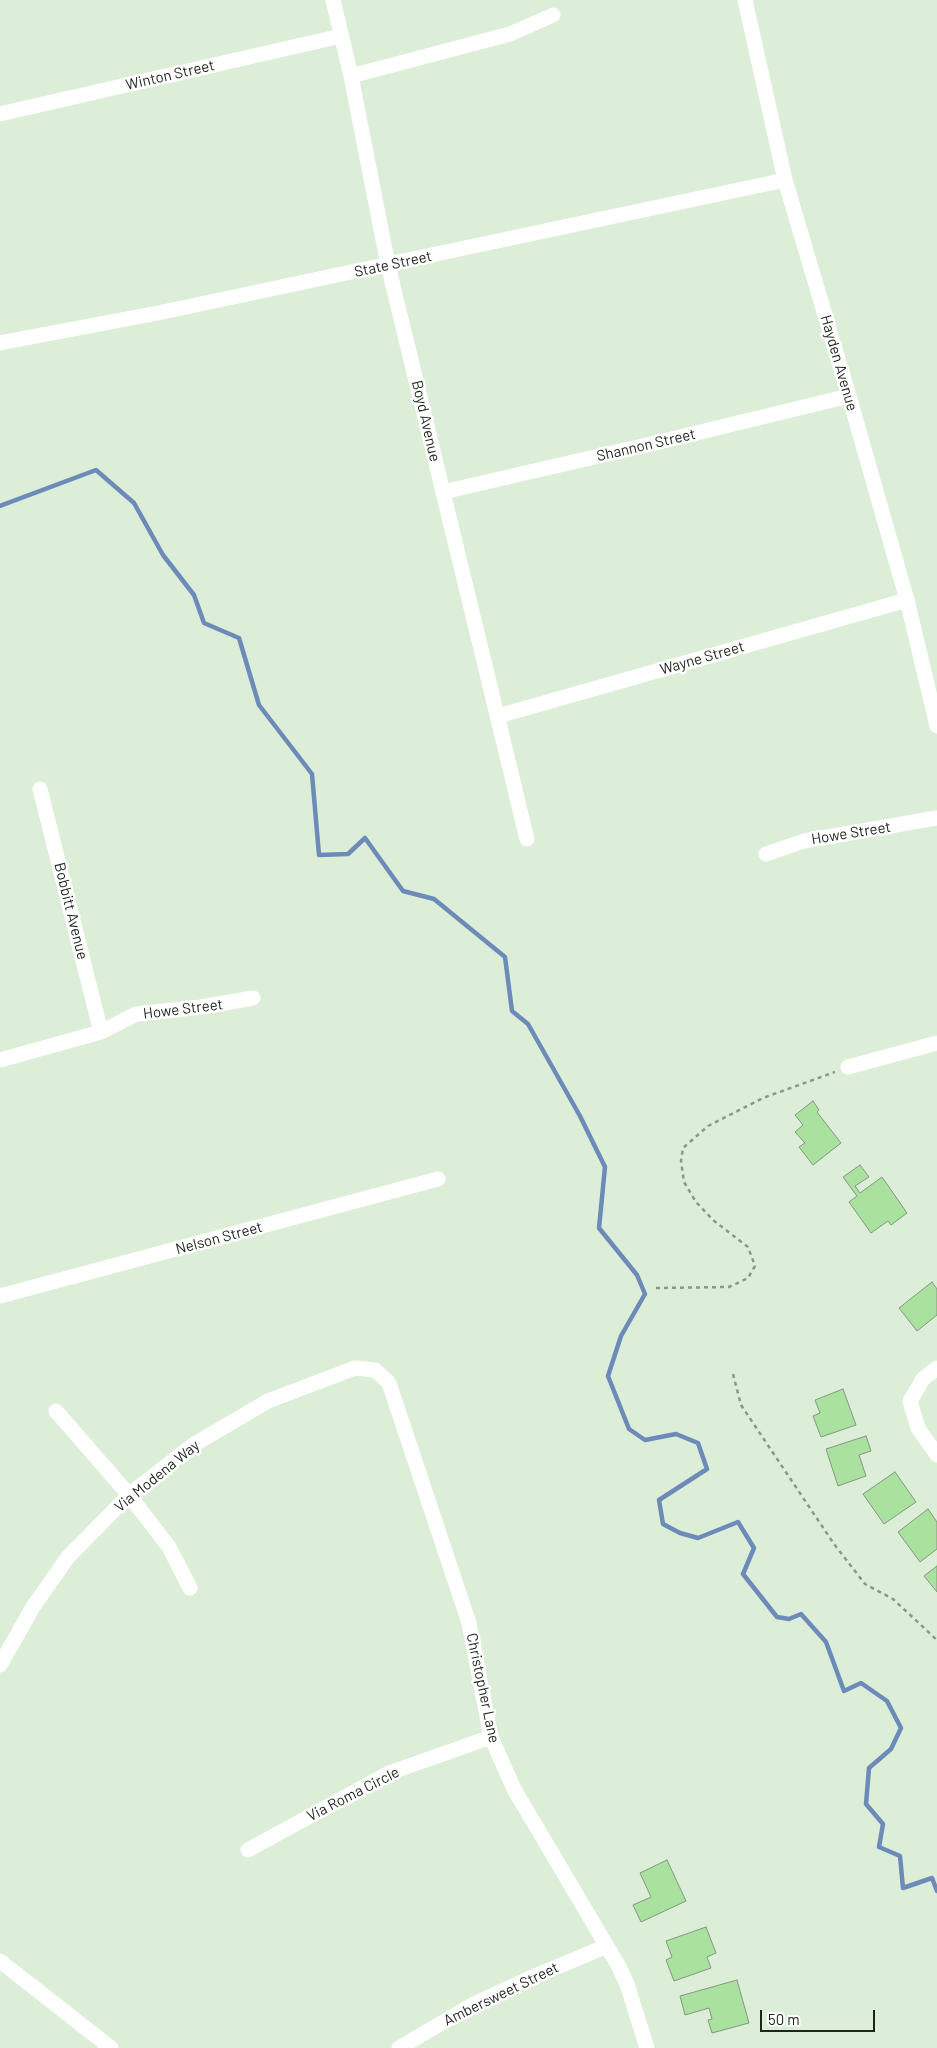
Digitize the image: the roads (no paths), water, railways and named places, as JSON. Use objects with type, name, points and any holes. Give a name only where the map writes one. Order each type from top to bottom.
[{"type":"street","name":"Boyd Avenue","points":[[333,0],[388,265],[527,840]]},
{"type":"street","name":"Hayden Avenue","points":[[745,0],[785,180],[907,600],[937,726]]},
{"type":"street","points":[[350,76],[510,34],[553,15]]},
{"type":"street","name":"Winton Street","points":[[0,114],[341,36]]},
{"type":"street","name":"State Street","points":[[0,343],[158,314],[785,180]]},
{"type":"street","name":"Shannon Street","points":[[443,492],[849,396]]},
{"type":"street","name":"Wayne Street","points":[[498,716],[907,600]]},
{"type":"street","name":"Bobbitt Avenue","points":[[40,789],[101,1032]]},
{"type":"street","name":"Howe Street","points":[[766,854],[804,841],[937,818]]},
{"type":"street","name":"Howe Street","points":[[0,1060],[101,1032],[136,1014],[217,1005],[253,998]]},
{"type":"street","points":[[848,1067],[937,1043]]},
{"type":"street","name":"Nelson Street","points":[[0,1296],[438,1179]]},
{"type":"street","name":"Via Modena Way","points":[[0,1665],[33,1607],[68,1558],[128,1495],[193,1445],[268,1400],[355,1368],[375,1370]]},
{"type":"street","points":[[937,1368],[923,1379],[910,1400],[918,1428],[937,1455]]},
{"type":"street","name":"Christopher Lane","points":[[375,1370],[389,1382],[469,1623],[491,1737],[514,1789],[607,1946],[627,1984],[647,2048]]},
{"type":"street","points":[[56,1411],[169,1546],[190,1588]]},
{"type":"street","name":"Via Roma Circle","points":[[248,1850],[389,1773],[491,1737]]},
{"type":"street","name":"Ambersweet Street","points":[[399,2048],[474,2004],[607,1946]]},
{"type":"street","points":[[0,1961],[111,2048]]},
{"type":"waterway","points":[[0,506],[96,470],[134,503],[163,555],[194,595],[204,623],[239,638],[259,705],[312,774],[319,855],[348,854],[365,838],[403,891],[434,899],[505,957],[512,1011],[528,1024],[580,1116],[605,1167],[599,1228],[637,1275],[645,1294],[621,1336],[608,1376],[629,1429],[645,1440],[676,1434],[698,1443],[707,1469],[659,1500],[663,1524],[680,1533],[698,1538],[738,1522],[754,1548],[743,1574],[777,1617],[789,1619],[801,1614],[826,1642],[844,1691],[861,1683],[887,1701],[901,1728],[891,1749],[869,1768],[866,1804],[883,1824],[879,1847],[900,1856],[903,1888],[932,1878],[937,1891]]}]
